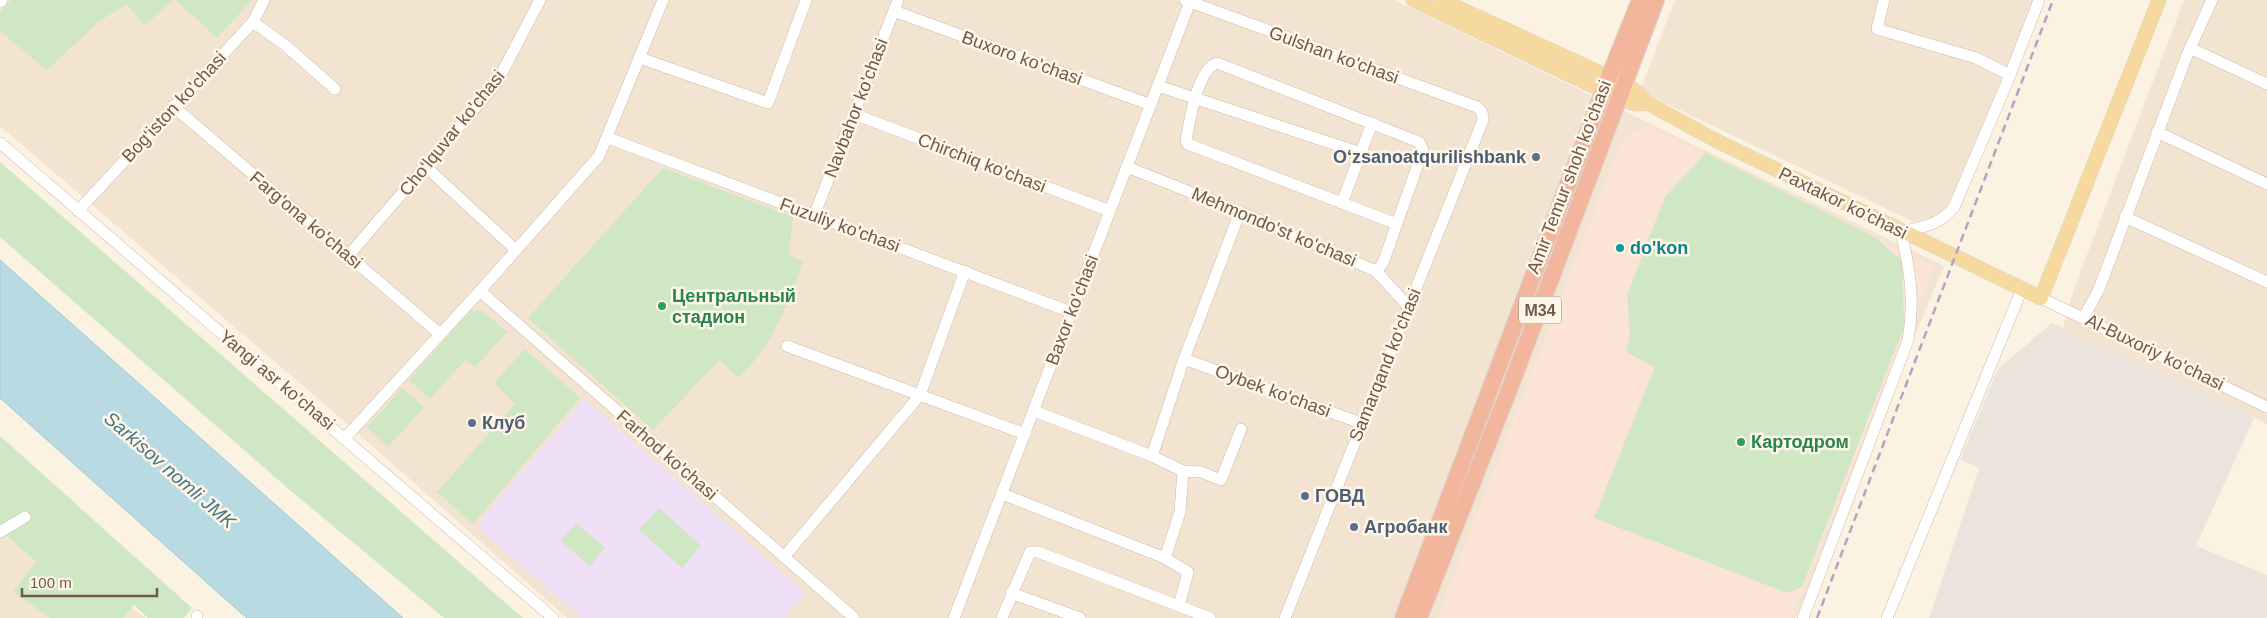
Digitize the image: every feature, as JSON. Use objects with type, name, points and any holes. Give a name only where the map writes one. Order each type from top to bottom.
[{"type":"highway","name":"Amir Temur shoh ko'chasi","points":[[1403,618],[1606,84],[1640,0]]},
{"type":"highway","name":"Amir Temur shoh ko'chasi","points":[[1419,618],[1509,390],[1656,0]]},
{"type":"highway","points":[[1492,384],[1509,390]]},
{"type":"main road","name":"Paxtakor ko'chasi","points":[[1413,0],[1606,84]]},
{"type":"main road","name":"Paxtakor ko'chasi","points":[[1442,0],[1622,92],[1636,104],[1647,103],[1715,140],[2041,298]]},
{"type":"main road","points":[[2041,298],[2160,0]]},
{"type":"street","name":"Bog‘iston ko'chasi","points":[[78,211],[173,106],[253,22],[264,0]]},
{"type":"street","name":"Cho‘lquvar ko'chasi","points":[[348,256],[496,84],[540,0]]},
{"type":"street","points":[[345,438],[480,291],[599,156],[663,0]]},
{"type":"street","points":[[640,58],[768,103],[806,0]]},
{"type":"street","name":"Navbahor ko'chasi","points":[[814,216],[898,0]]},
{"type":"street","points":[[1884,0],[1877,28],[1976,58],[2010,74]]},
{"type":"street","points":[[1803,618],[1908,340],[1912,319],[1912,293],[1902,232],[1944,219],[1954,206],[2039,0]]},
{"type":"street","points":[[2084,317],[2099,289],[2190,48],[2212,0]]},
{"type":"street","name":"Baxor ko'chasi","points":[[954,618],[1151,105],[1188,1]]},
{"type":"street","name":"Gulshan ko'chasi","points":[[1188,1],[1476,107],[1482,112]]},
{"type":"street","name":"Buxoro ko'chasi","points":[[894,12],[1151,105]]},
{"type":"street","points":[[253,22],[284,45],[335,88]]},
{"type":"street","points":[[2190,48],[2267,84]]},
{"type":"street","points":[[1376,271],[1383,263],[1424,150],[1423,146],[1419,142],[1217,62],[1209,67],[1195,99],[1186,140],[1188,144],[1397,224]]},
{"type":"street","points":[[1158,86],[1361,153]]},
{"type":"street","name":"Farg'ona ko'chasi","points":[[173,106],[440,334]]},
{"type":"street","name":"Samarqand ko‘chasi","points":[[1285,618],[1483,120],[1482,112]]},
{"type":"street","name":"Chirchiq ko'chasi","points":[[854,114],[1110,211]]},
{"type":"street","points":[[1342,204],[1372,123]]},
{"type":"street","points":[[2158,132],[2267,184]]},
{"type":"street","name":"Fuzuliy ko'chasi","points":[[608,138],[1071,312]]},
{"type":"street","name":"Yangi asr ko'chasi","points":[[0,143],[553,618]]},
{"type":"street","points":[[426,167],[516,250]]},
{"type":"street","name":"Mehmondo'st ko'chasi","points":[[1127,167],[1240,212],[1376,271],[1408,306]]},
{"type":"street","points":[[1152,456],[1184,358],[1240,212]]},
{"type":"street","points":[[2125,217],[2267,282]]},
{"type":"street","points":[[784,557],[920,395],[965,271]]},
{"type":"street","points":[[1887,618],[2022,289]]},
{"type":"street","name":"Farhod ko'chasi","points":[[480,291],[854,618]]},
{"type":"street","name":"Al-Buxoriy ko'chasi","points":[[2041,298],[2084,317],[2267,407]]},
{"type":"street","points":[[787,346],[1025,434]]},
{"type":"street","name":"Oybek ko'chasi","points":[[1184,358],[1361,424]]},
{"type":"street","points":[[1034,411],[1152,456],[1183,471],[1201,472],[1220,480],[1241,429]]},
{"type":"street","points":[[1165,558],[1180,512],[1183,471]]},
{"type":"street","points":[[1002,494],[1165,558],[1188,572],[1179,606]]},
{"type":"street","points":[[0,532],[25,517]]},
{"type":"street","points":[[1002,618],[1030,552],[1038,552],[1210,618]]},
{"type":"street","points":[[1011,593],[1080,618]]},
{"type":"shaded area","points":[[0,0],[1394,0],[1944,266],[1796,618],[567,618],[337,415],[0,126]]},
{"type":"shaded area","points":[[1675,0],[2038,0],[1961,209],[1914,222],[1640,91]]},
{"type":"shaded area","points":[[2184,0],[2267,0],[2267,424],[2063,328],[2074,289]]},
{"type":"shaded area","points":[[1647,125],[1934,267],[1791,618],[1437,618],[1622,139]]},
{"type":"shaded area","points":[[2052,323],[2254,418],[2196,546],[2267,575],[2267,618],[1929,618],[1979,468],[1960,460],[1998,369]]},
{"type":"shaded area","points":[[584,399],[806,593],[784,618],[582,618],[476,526]]},
{"type":"shaded area","points":[[0,502],[145,618],[0,618]]},
{"type":"green space","points":[[11,0],[173,0],[144,26],[127,4],[98,22],[47,70],[0,31],[0,12]]},
{"type":"green space","points":[[176,0],[252,0],[217,38]]},
{"type":"green space","name":"Картодром","points":[[1706,153],[1876,238],[1902,261],[1904,327],[1802,587],[1787,593],[1594,518],[1655,367],[1626,352],[1630,335],[1627,295],[1665,197]]},
{"type":"green space","points":[[0,162],[523,618],[444,618],[291,491],[0,237]]},
{"type":"green space","name":"Центральный стадион","points":[[663,168],[793,217],[789,255],[803,261],[792,295],[765,348],[739,378],[719,360],[653,430],[528,318]]},
{"type":"green space","points":[[471,310],[483,311],[507,332],[475,367],[465,360],[430,399],[409,380]]},
{"type":"green space","points":[[525,349],[580,398],[473,524],[437,492],[515,404],[494,383]]},
{"type":"green space","points":[[402,388],[424,407],[388,447],[367,427]]},
{"type":"green space","points":[[0,436],[192,608],[184,618],[148,618],[134,605],[123,618],[50,618],[13,592],[36,562],[0,529]]},
{"type":"green space","points":[[659,508],[701,546],[682,568],[639,530]]},
{"type":"green space","points":[[576,523],[605,548],[590,566],[561,541]]},
{"type":"water","name":"Sarkisov nomli JMK","points":[[0,260],[403,618],[247,618],[233,606],[0,398]]},
{"type":"railway","points":[[1817,618],[2053,0]]},
{"type":"place","name":"Oʻzsanoatqurilishbank","points":[[1536,157]]},
{"type":"place","name":"do'kon","points":[[1620,248]]},
{"type":"place","name":"Центральный стадион","points":[[662,306]]},
{"type":"place","name":"Клуб","points":[[472,423]]},
{"type":"place","name":"Картодром","points":[[1741,442]]},
{"type":"place","name":"ГОВД","points":[[1305,496]]},
{"type":"place","name":"Агробанк","points":[[1354,527]]}]
